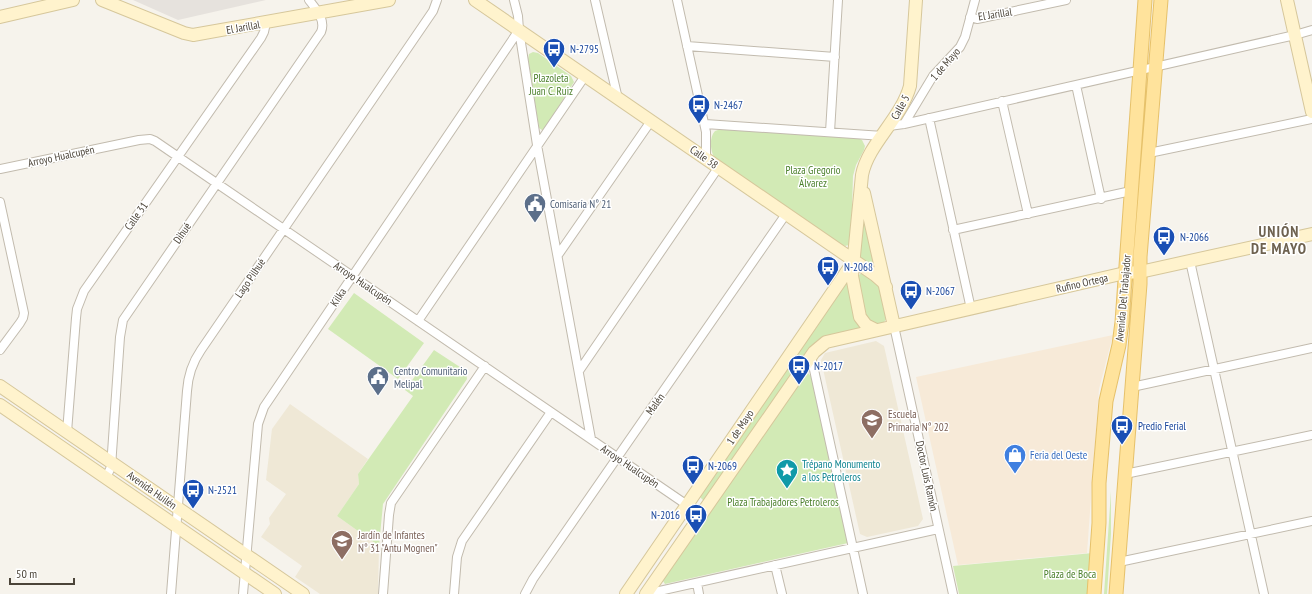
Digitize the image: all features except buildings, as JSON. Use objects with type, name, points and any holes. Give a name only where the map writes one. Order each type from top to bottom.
[{"type":"main road","name":"Avenida Del Trabajador","points":[[1094,594],[1106,401],[1121,334],[1145,0]]},
{"type":"main road","name":"Avenida Del Trabajador","points":[[1116,594],[1161,0]]},
{"type":"street","points":[[0,17],[73,0]]},
{"type":"street","name":"El Jarillal","points":[[102,0],[184,33],[194,35],[389,0]]},
{"type":"street","points":[[310,0],[319,13]]},
{"type":"street","name":"Lago Pilhué","points":[[172,594],[189,373],[200,350],[433,11],[437,0]]},
{"type":"street","points":[[475,0],[519,30]]},
{"type":"street","points":[[514,0],[518,16],[537,145],[591,439]]},
{"type":"street","points":[[595,0],[618,98]]},
{"type":"street","points":[[677,0],[705,124],[707,140],[706,159]]},
{"type":"street","points":[[830,132],[838,0]]},
{"type":"street","name":"Calle 5","points":[[876,330],[866,325],[860,316],[852,283],[852,269],[863,168],[905,100],[910,86],[916,0]]},
{"type":"street","name":"1 de Mayo","points":[[904,124],[933,76],[960,47],[965,37],[975,0]]},
{"type":"street","name":"El Jarillal","points":[[970,17],[977,19],[1066,0]]},
{"type":"street","points":[[1287,0],[1312,112]]},
{"type":"street","name":"Dihué","points":[[106,478],[110,471],[111,462],[120,337],[123,320],[320,32],[323,26],[319,13]]},
{"type":"street","name":"Calle 31","points":[[67,432],[76,318],[80,300],[88,283],[261,38],[266,23]]},
{"type":"street","name":"Calle 38","points":[[519,30],[879,278],[886,287]]},
{"type":"street","name":"Kilka","points":[[243,594],[257,432],[260,415],[352,276],[519,30]]},
{"type":"street","points":[[705,124],[830,132],[886,131],[904,124],[929,118],[1312,30]]},
{"type":"street","points":[[687,46],[835,57]]},
{"type":"street","points":[[418,321],[585,76]]},
{"type":"street","points":[[1076,85],[1101,198]]},
{"type":"street","points":[[1002,101],[1028,214]]},
{"type":"street","points":[[929,118],[971,309]]},
{"type":"street","points":[[1149,154],[1312,119]]},
{"type":"street","points":[[558,255],[651,121]]},
{"type":"street","name":"Arroyo Hualcupén","points":[[0,169],[145,139],[155,141],[687,505],[702,513]]},
{"type":"street","points":[[579,371],[718,168]]},
{"type":"street","name":"Calle 5","points":[[862,182],[886,287]]},
{"type":"street","points":[[954,230],[1131,191]]},
{"type":"street","points":[[0,202],[24,313],[20,323],[0,350]]},
{"type":"street","name":"Malén","points":[[525,594],[533,579],[786,214]]},
{"type":"street","name":"Rufino Ortega","points":[[876,330],[1125,273],[1140,272],[1312,234]]},
{"type":"street","name":"1 de Mayo","points":[[626,594],[854,261]]},
{"type":"street","points":[[1190,261],[1264,594]]},
{"type":"street","name":"Doctor Luis Ramón","points":[[886,287],[953,594]]},
{"type":"street","name":"1 de Mayo","points":[[646,594],[817,348],[826,342],[876,330]]},
{"type":"street","points":[[1132,387],[1312,348]]},
{"type":"street","points":[[811,356],[864,594]]},
{"type":"street","points":[[383,594],[391,504],[485,366]]},
{"type":"street","name":"Avenida Huilén","points":[[0,386],[303,594]]},
{"type":"street","name":"Avenida Huilén","points":[[0,405],[275,594]]},
{"type":"street","points":[[454,594],[457,557],[462,541],[551,412]]},
{"type":"street","points":[[1125,474],[1312,435]]},
{"type":"street","points":[[1119,562],[1312,520]]},
{"type":"street","points":[[646,594],[938,529]]},
{"type":"street","points":[[775,565],[782,594]]},
{"type":"street","points":[[697,583],[699,594]]},
{"type":"shaded area","points":[[133,0],[266,0],[178,20]]},
{"type":"shaded area","name":"Feria del Oeste","points":[[1113,335],[1099,389],[1087,553],[958,565],[916,377]]},
{"type":"shaded area","name":"Escuela Primaria N° 202","points":[[876,341],[884,346],[923,519],[918,526],[867,537],[860,534],[821,360],[825,353]]},
{"type":"shaded area","points":[[290,404],[368,459],[358,474],[359,484],[337,516],[379,546],[378,594],[320,594],[295,577],[302,566],[261,537],[270,524],[269,518],[286,494],[266,480],[272,429]]},
{"type":"green space","name":"Plazoleta Juan C. Ruiz","points":[[533,52],[538,53],[571,76],[574,82],[544,130],[539,128],[528,59],[529,54]]},
{"type":"green space","name":"Plaza Gregorio Álvarez","points":[[721,129],[858,138],[862,140],[865,146],[864,150],[856,165],[853,176],[851,241],[849,245],[845,246],[841,244],[715,158],[711,148],[711,141],[715,131]]},
{"type":"green space","points":[[863,216],[876,271],[860,258]]},
{"type":"green space","points":[[865,273],[878,282],[887,318],[879,325],[866,319],[857,278],[860,274]]},
{"type":"green space","points":[[847,281],[862,328],[826,336],[818,340],[707,500],[704,501],[699,496]]},
{"type":"green space","points":[[354,293],[424,343],[398,379],[328,329]]},
{"type":"green space","points":[[434,350],[466,371],[467,379],[383,504],[379,546],[337,516],[359,484],[358,474],[413,396],[405,390]]},
{"type":"green space","name":"Plaza Trabajadores Petroleros","points":[[808,373],[811,376],[848,543],[665,584],[663,581],[664,578]]},
{"type":"green space","points":[[1111,491],[1111,534],[1107,594],[1104,594]]},
{"type":"green space","name":"Plaza de Boca","points":[[1093,553],[1090,594],[959,594],[953,566]]},
{"type":"place","name":"N-2795","points":[[554,68]]},
{"type":"place","name":"N-2467","points":[[699,124]]},
{"type":"place","name":"Comisaría N° 21","points":[[535,224]]},
{"type":"place","name":"N-2066","points":[[1164,256]]},
{"type":"place","name":"N-2068","points":[[828,286]]},
{"type":"place","name":"N-2067","points":[[911,310]]},
{"type":"place","name":"N-2017","points":[[799,386]]},
{"type":"place","name":"Centro Comunitario Melipal","points":[[378,396]]},
{"type":"place","name":"Escuela Primaria N° 202","points":[[872,440]]},
{"type":"place","name":"Predio Ferial","points":[[1122,446]]},
{"type":"place","name":"Feria del Oeste","points":[[1015,474]]},
{"type":"place","name":"N-2069","points":[[693,486]]},
{"type":"place","name":"Trépano Monumento a los Petroleros","points":[[787,490]]},
{"type":"place","name":"N-2521","points":[[193,510]]},
{"type":"place","name":"N-2016","points":[[696,534]]},
{"type":"place","name":"Jardín de Infantes N° 31 \"Antu Mognen\"","points":[[342,560]]},
{"type":"district","name":"UNIÓN DE MAYO","points":[[1279,240]]}]
